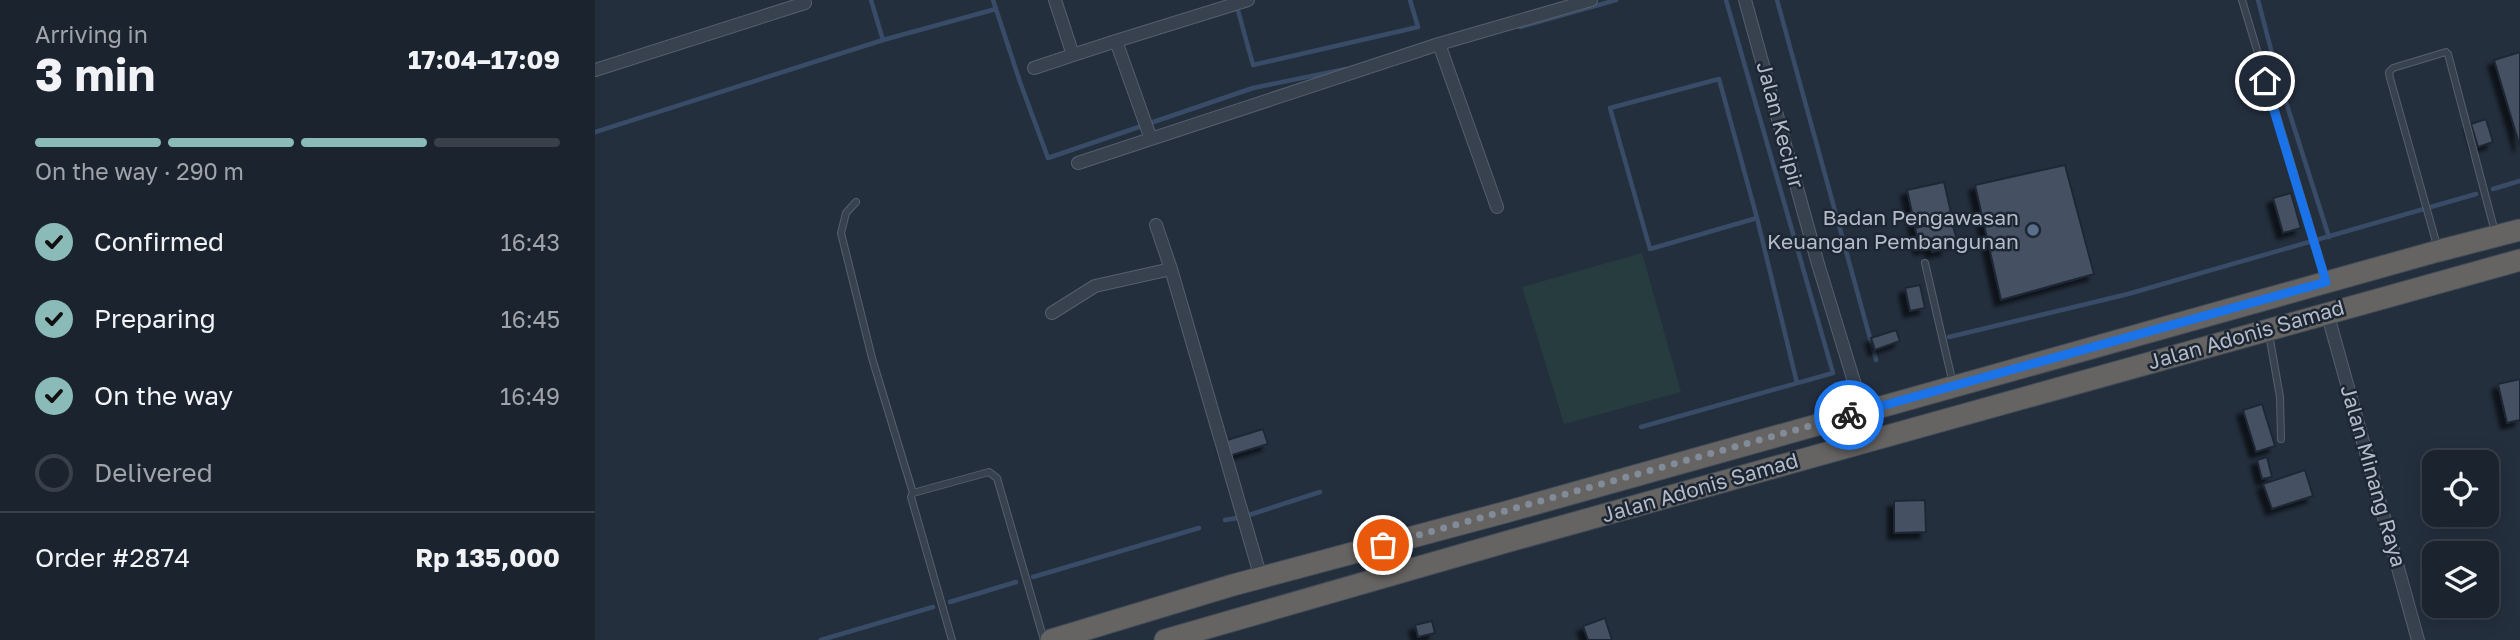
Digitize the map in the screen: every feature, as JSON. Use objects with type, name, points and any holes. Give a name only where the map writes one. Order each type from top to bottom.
[{"type":"highway","points":[[1051,640],[1261,578],[2520,230]]},
{"type":"highway","points":[[2496,236],[2512,262]]},
{"type":"highway","name":"Jalan Adonis Samad","points":[[1165,640],[1513,540],[2512,262]]},
{"type":"highway","points":[[1506,512],[1513,540]]},
{"type":"street","points":[[1055,0],[1073,55]]},
{"type":"street","points":[[1034,68],[1248,0]]},
{"type":"street","points":[[1078,163],[1149,134],[1591,0]]},
{"type":"street","name":"Jalan Kecipir","points":[[1745,0],[1818,264],[1863,411]]},
{"type":"street","points":[[595,70],[805,3]]},
{"type":"street","points":[[1116,41],[1149,134]]},
{"type":"street","points":[[1439,44],[1497,207]]},
{"type":"street","points":[[1156,225],[1261,578]]},
{"type":"street","points":[[1052,313],[1095,286],[1171,269]]},
{"type":"street","name":"Jalan Minang Raya","points":[[2327,312],[2418,640]]},
{"type":"lane","points":[[2242,0],[2326,282]]},
{"type":"lane","points":[[2438,251],[2389,72],[2393,68],[2446,52],[2496,236]]},
{"type":"lane","points":[[856,202],[846,213],[841,233],[872,358],[913,493],[911,503],[952,640]]},
{"type":"lane","points":[[1925,263],[1953,386]]},
{"type":"lane","points":[[2268,329],[2280,397],[2281,439]]},
{"type":"lane","points":[[913,493],[989,472],[995,474],[1044,640]]},
{"type":"green space","points":[[1642,253],[1681,392],[1564,424],[1522,287]]},
{"type":"building","points":[[2520,52],[2520,147],[2494,60]]},
{"type":"building","points":[[2486,119],[2493,142],[2478,147],[2471,124]]},
{"type":"building","name":"Badan Pengawasan Keuangan Pembangunan","points":[[2065,165],[2094,274],[2001,300],[1975,185]]},
{"type":"building","points":[[1944,182],[1952,217],[1915,226],[1907,190]]},
{"type":"building","points":[[2291,193],[2301,228],[2283,233],[2273,198]]},
{"type":"building","points":[[1951,219],[1957,240],[1945,243],[1947,249],[1932,252],[1930,246],[1920,249],[1915,228]]},
{"type":"building","points":[[1920,285],[1925,308],[1910,311],[1905,288]]},
{"type":"building","points":[[1896,330],[1900,341],[1875,350],[1871,338]]},
{"type":"building","points":[[2520,379],[2520,420],[2507,423],[2498,384]]},
{"type":"building","points":[[2262,404],[2275,446],[2256,452],[2243,410]]},
{"type":"building","points":[[1263,429],[1268,444],[1229,456],[1224,441]]},
{"type":"building","points":[[2267,457],[2272,477],[2262,479],[2257,460]]},
{"type":"building","points":[[2305,470],[2313,496],[2272,509],[2263,484]]},
{"type":"building","points":[[1925,500],[1926,532],[1894,533],[1894,501]]},
{"type":"building","points":[[1605,618],[1612,640],[1588,640],[1583,626]]},
{"type":"building","points":[[1432,621],[1435,633],[1418,637],[1415,625]]},
{"type":"waterway","points":[[595,132],[883,40],[871,0]]},
{"type":"waterway","points":[[993,0],[1048,158],[1253,88],[1346,69]]},
{"type":"waterway","points":[[1237,7],[1253,65],[1418,27],[1410,0]]},
{"type":"waterway","points":[[1520,27],[1616,0]]},
{"type":"waterway","points":[[1641,427],[1833,373],[1726,0]]},
{"type":"waterway","points":[[1777,0],[1876,360]]},
{"type":"waterway","points":[[2258,0],[2279,80],[2329,237]]},
{"type":"waterway","points":[[883,40],[996,9]]},
{"type":"waterway","points":[[1757,218],[1650,249],[1610,108],[1719,79],[1757,218],[1797,383]]},
{"type":"waterway","points":[[2493,189],[2520,181]]},
{"type":"waterway","points":[[1949,337],[2128,294],[2476,194]]},
{"type":"waterway","points":[[1249,515],[1320,492]]},
{"type":"waterway","points":[[1225,520],[1237,518]]},
{"type":"waterway","points":[[1033,577],[1199,528]]},
{"type":"waterway","points":[[950,602],[1016,582]]},
{"type":"waterway","points":[[821,640],[933,607]]},
{"type":"way so far","points":[[1383,545],[1849,415]]},
{"type":"place","name":"Badan Pengawasan Keuangan Pembangunan","points":[[2033,230]]},
{"type":"route","points":[[1849,415],[2326,282],[2265,81]]}]
